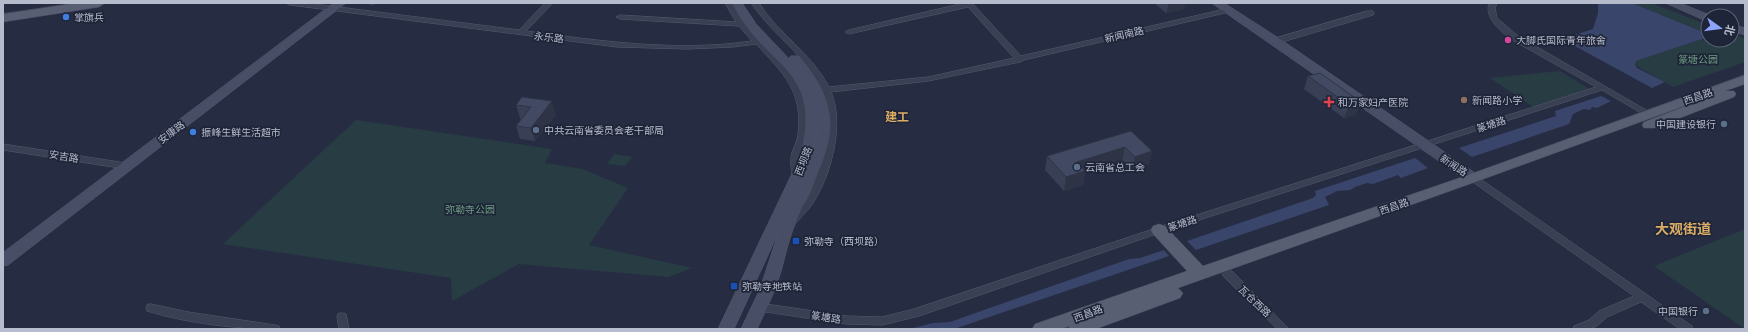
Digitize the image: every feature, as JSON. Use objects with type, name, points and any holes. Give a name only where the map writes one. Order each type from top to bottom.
[{"type":"main road","points":[[3,12],[60,3]]},
{"type":"main road","points":[[3,18],[99,3]]},
{"type":"main road","name":"西坝路","points":[[726,329],[797,178],[810,143],[813,118],[812,106],[804,86],[794,70],[761,41],[737,3]]},
{"type":"main road","name":"西坝路","points":[[747,3],[757,21],[810,75],[823,105],[825,118],[822,144],[809,180],[776,256],[772,276],[749,329]]},
{"type":"main road","name":"新闻路","points":[[1217,3],[1276,41],[1425,146],[1478,181]]},
{"type":"main road","points":[[1671,3],[1700,15]]},
{"type":"main road","name":"安康路","points":[[3,261],[337,6]]},
{"type":"main road","name":"西昌路","points":[[1077,329],[1478,181],[1649,114],[1745,80]]},
{"type":"main road","name":"西昌路","points":[[1041,329],[1199,273],[1478,181],[1745,90]]},
{"type":"main road","points":[[1159,230],[1199,273]]},
{"type":"street","name":"永乐路","points":[[290,3],[337,6],[520,33],[644,47],[696,46],[761,41]]},
{"type":"street","points":[[520,33],[549,3]]},
{"type":"street","points":[[729,3],[741,24],[761,41]]},
{"type":"street","points":[[755,3],[765,19],[802,54],[818,73],[827,90],[834,117],[832,145],[810,201],[786,230]]},
{"type":"street","points":[[1492,3],[1490,8],[1491,15],[1504,30],[1601,88],[1649,114]]},
{"type":"street","points":[[849,32],[969,4],[1020,60]]},
{"type":"street","name":"新闻南路","points":[[827,90],[928,78],[1020,60],[1085,43],[1229,10]]},
{"type":"street","points":[[1276,41],[1370,12]]},
{"type":"street","points":[[620,17],[741,24]]},
{"type":"street","name":"篆塘路","points":[[759,307],[847,320],[882,321],[915,314],[1159,230],[1425,146],[1601,88]]},
{"type":"street","name":"安吉路","points":[[3,147],[126,166]]},
{"type":"street","name":"新闻路","points":[[1478,181],[1688,329]]},
{"type":"street","name":"瓦仓西路","points":[[1227,273],[1284,329]]},
{"type":"street","points":[[1578,329],[1593,322],[1603,314],[1642,297]]},
{"type":"street","points":[[151,308],[188,316],[275,329]]},
{"type":"street","points":[[342,317],[344,329]]},
{"type":"green space","name":"篆塘公园","points":[[1632,3],[1651,3],[1700,22],[1700,31]]},
{"type":"green space","name":"篆塘公园","points":[[1740,37],[1745,39],[1745,62],[1673,87],[1635,65],[1636,61],[1700,40],[1700,48],[1740,48]]},
{"type":"green space","points":[[1560,71],[1591,90],[1535,108],[1490,78]]},
{"type":"green space","name":"弥勒寺公园","points":[[356,120],[552,149],[545,163],[582,169],[628,188],[589,245],[692,268],[668,277],[519,264],[452,301],[451,278],[223,244]]},
{"type":"green space","points":[[614,154],[632,157],[625,166],[607,164]]},
{"type":"green space","points":[[1745,229],[1745,329],[1654,266]]},
{"type":"water","points":[[1598,3],[1632,3],[1700,31],[1700,40],[1636,61],[1635,65],[1637,68],[1665,82],[1652,88],[1562,39],[1593,29],[1598,13]]},
{"type":"water","points":[[1601,96],[1611,101],[1597,108],[1592,107],[1590,110],[1584,109],[1573,114],[1569,124],[1472,157],[1459,148],[1556,116],[1555,111]]},
{"type":"water","points":[[1415,158],[1428,168],[1401,178],[1398,175],[1373,184],[1367,183],[1350,190],[1337,191],[1325,197],[1329,205],[1196,250],[1187,241],[1313,198],[1316,195],[1315,191]]},
{"type":"water","points":[[1164,250],[1169,256],[954,329],[909,329],[933,323],[950,322],[1129,259],[1140,258]]},
{"type":"building","points":[[1320,73],[1361,102],[1349,105],[1308,76]]},
{"type":"building","points":[[522,97],[552,101],[531,128],[516,126],[531,107],[516,105]]},
{"type":"building","points":[[1131,131],[1152,151],[1135,157],[1125,147],[1077,162],[1085,171],[1066,177],[1047,156]]},
{"type":"place","name":"掌旗兵","points":[[66,17]]},
{"type":"place","name":"大脚氏国际青年旅舍","points":[[1508,40]]},
{"type":"place","name":"新闻路小学","points":[[1464,100]]},
{"type":"place","name":"和万家妇产医院","points":[[1329,102]]},
{"type":"place","name":"中国建设银行","points":[[1724,124]]},
{"type":"place","name":"中共云南省委员会老干部局","points":[[536,130]]},
{"type":"place","name":"振峰生鲜生活超市","points":[[193,132]]},
{"type":"place","name":"云南省总工会","points":[[1077,167]]},
{"type":"place","name":"弥勒寺（西坝路）","points":[[796,241]]},
{"type":"place","name":"弥勒寺地铁站","points":[[734,286]]},
{"type":"place","name":"中国银行","points":[[1706,311]]},
{"type":"district","name":"建工","points":[[897,117]]},
{"type":"district","name":"大观街道","points":[[1683,229]]}]
